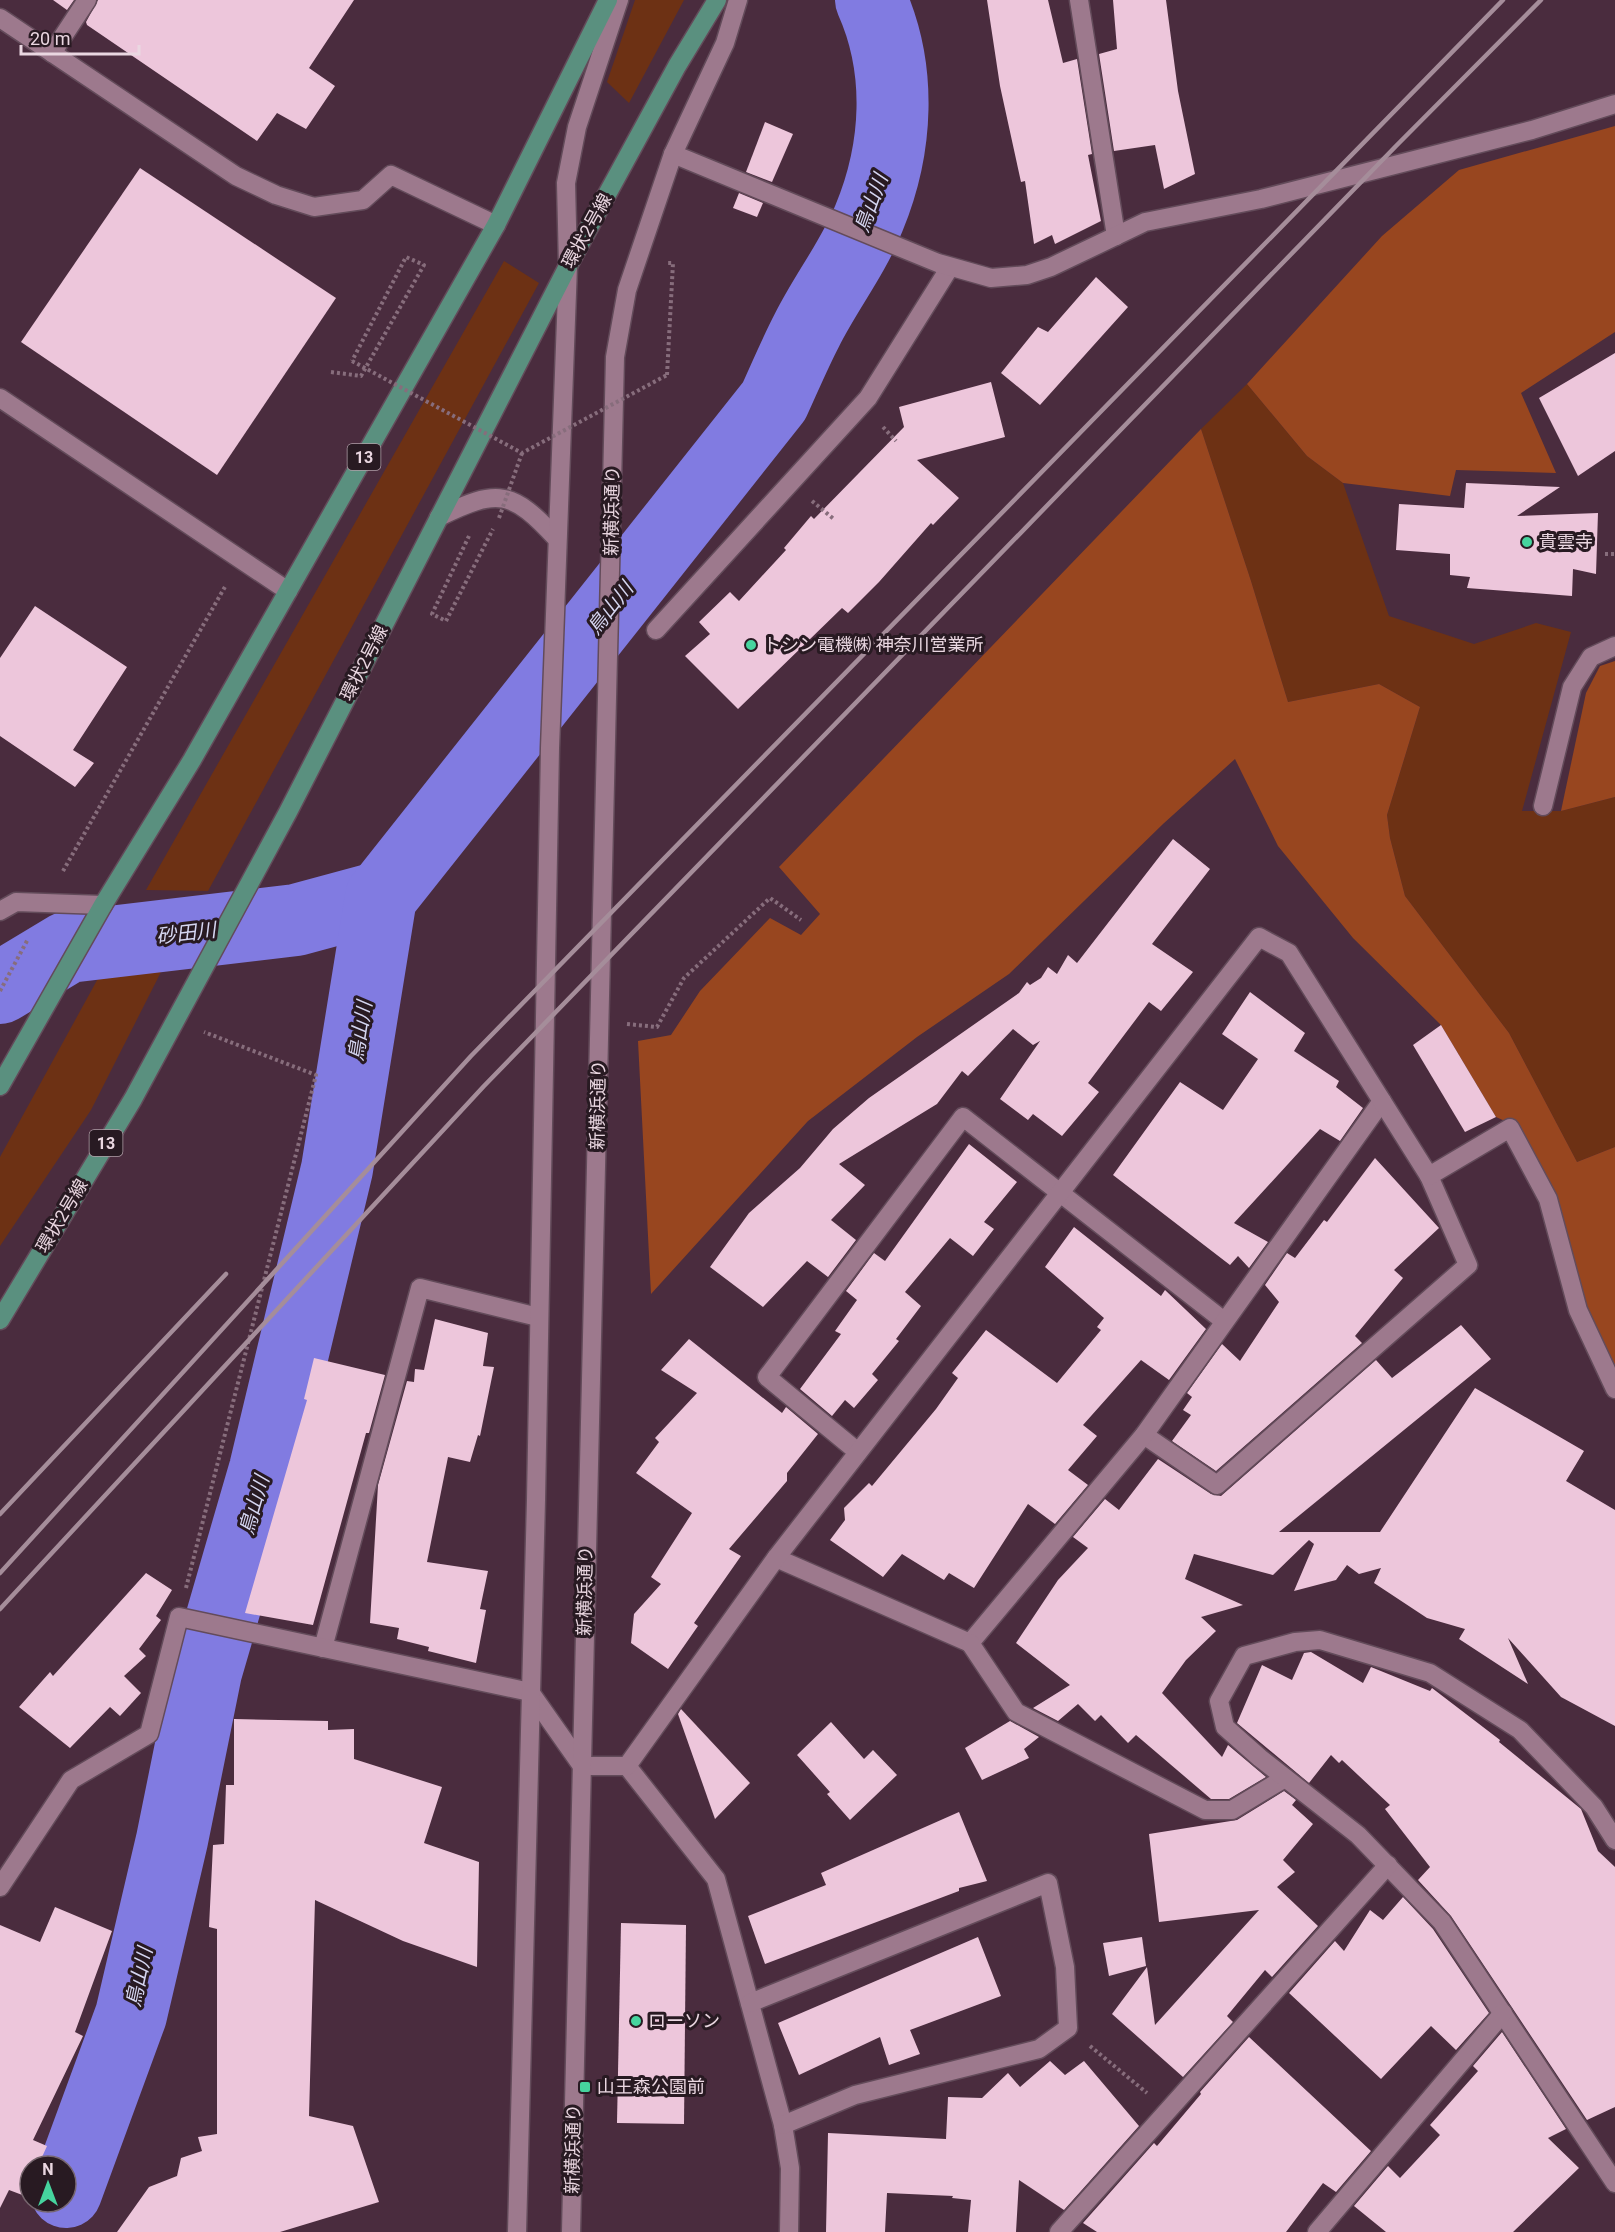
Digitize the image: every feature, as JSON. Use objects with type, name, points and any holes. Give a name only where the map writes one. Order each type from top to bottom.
[{"type":"main road","name":"13","points":[[0,1086],[104,905],[192,760],[496,225],[608,0]]},
{"type":"main road","name":"環状2号線","points":[[0,1320],[133,1099],[256,869],[568,266],[677,66],[717,0]]},
{"type":"street","points":[[52,53],[87,0]]},
{"type":"street","points":[[517,2232],[536,1500],[550,748],[568,266],[568,172],[577,127],[619,0]]},
{"type":"street","name":"新横浜通り","points":[[571,2232],[615,357],[627,291],[673,154],[726,43],[738,0]]},
{"type":"street","points":[[1079,0],[1116,236]]},
{"type":"street","points":[[0,18],[236,176],[276,195],[314,207],[363,200],[391,175],[496,225]]},
{"type":"street","points":[[673,154],[802,209],[944,265],[991,278],[1026,275],[1086,252],[1145,222],[1261,199],[1532,130],[1615,104]]},
{"type":"street","points":[[656,630],[868,398],[944,265]]},
{"type":"street","points":[[0,398],[288,591]]},
{"type":"street","points":[[438,517],[466,504],[488,498],[506,497],[521,504],[557,544]]},
{"type":"street","points":[[1543,806],[1572,687],[1591,657],[1615,646]]},
{"type":"street","points":[[0,911],[16,902],[104,905]]},
{"type":"street","points":[[627,1766],[776,1558],[1259,938],[1289,953],[1429,1176],[1468,1265],[1217,1485],[1144,1435]]},
{"type":"street","points":[[970,1643],[1144,1435],[1382,1101]]},
{"type":"street","points":[[858,1452],[766,1377],[963,1117],[1224,1322]]},
{"type":"street","points":[[1429,1176],[1510,1128],[1548,1199],[1578,1310],[1615,1389]]},
{"type":"street","points":[[323,1648],[420,1288],[538,1317]]},
{"type":"street","points":[[776,1558],[970,1643],[1016,1712],[1205,1810],[1232,1810],[1285,1778]]},
{"type":"street","points":[[0,1887],[71,1780],[149,1734],[185,1618],[530,1692],[582,1766],[627,1766]]},
{"type":"street","points":[[1615,1840],[1594,1807],[1520,1730],[1430,1673],[1320,1640],[1294,1642],[1244,1656],[1219,1701],[1225,1726],[1285,1778],[1358,1835],[1442,1922],[1503,2013],[1608,2160],[1615,2183]]},
{"type":"street","points":[[627,1766],[716,1879],[783,2125],[790,2168],[789,2232]]},
{"type":"street","points":[[1059,2232],[1388,1865]]},
{"type":"street","points":[[750,2003],[1048,1882],[1065,1967],[1068,2028],[1040,2049],[855,2095],[783,2125]]},
{"type":"street","points":[[1317,2232],[1503,2013]]},
{"type":"path","points":[[331,372],[361,376],[424,265],[406,257],[351,361],[522,453]]},
{"type":"path","points":[[472,529],[432,614],[446,621],[499,518],[522,453],[667,375],[673,263],[663,262]]},
{"type":"path","points":[[1605,554],[1615,554]]},
{"type":"path","points":[[63,871],[227,583]]},
{"type":"path","points":[[600,1021],[657,1027],[684,978],[770,898],[801,920]]},
{"type":"path","points":[[0,991],[28,939]]},
{"type":"path","points":[[175,1020],[316,1075],[185,1618]]},
{"type":"path","points":[[1068,2028],[1168,2110]]},
{"type":"shaded area","points":[[635,0],[684,0],[629,103],[607,82]]},
{"type":"shaded area","points":[[1615,126],[1615,332],[1521,393],[1556,473],[1456,470],[1450,496],[1343,483],[1307,456],[1247,384],[1382,236],[1459,170]]},
{"type":"shaded area","points":[[504,261],[539,283],[208,891],[146,890]]},
{"type":"shaded area","points":[[1247,384],[1307,456],[1343,483],[1389,616],[1474,644],[1536,623],[1571,632],[1522,811],[1561,811],[1615,797],[1615,1147],[1577,1162],[1509,1033],[1405,896],[1390,838],[1387,815],[1420,707],[1379,684],[1288,702],[1201,429]]},
{"type":"shaded area","points":[[1201,429],[1288,702],[1379,684],[1420,707],[1387,815],[1390,838],[1405,896],[1509,1033],[1577,1162],[1615,1147],[1615,1373],[1584,1310],[1516,1126],[1496,1117],[1441,1025],[1353,938],[1278,846],[1235,759],[1163,824],[1009,974],[917,1037],[808,1121],[651,1294],[638,1041],[671,1035],[700,991],[770,918],[801,935],[820,914],[779,867]]},
{"type":"shaded area","points":[[1615,661],[1615,797],[1561,811],[1586,693],[1600,666]]},
{"type":"shaded area","points":[[161,972],[91,1110],[0,1246],[0,1157],[101,973]]},
{"type":"building","points":[[53,0],[74,0],[67,10]]},
{"type":"building","points":[[98,0],[354,0],[309,68],[335,86],[306,129],[277,113],[257,141],[87,25],[86,22]]},
{"type":"building","points":[[987,0],[1048,0],[1063,63],[1077,59],[1092,154],[1088,155],[1101,221],[1055,244],[1052,235],[1034,244],[1025,181],[1021,182],[1000,86]]},
{"type":"building","points":[[1113,0],[1166,0],[1178,91],[1195,174],[1164,189],[1155,145],[1114,151],[1099,54],[1117,49]]},
{"type":"building","points":[[765,122],[793,134],[772,182],[746,172]]},
{"type":"building","points":[[140,168],[336,298],[217,475],[21,342]]},
{"type":"building","points":[[739,193],[763,203],[757,217],[733,208]]},
{"type":"building","points":[[1096,277],[1128,307],[1040,405],[1001,373],[1038,327],[1048,332]]},
{"type":"building","points":[[1615,353],[1615,451],[1578,476],[1539,398]]},
{"type":"building","points":[[991,382],[1005,437],[917,460],[959,498],[933,525],[931,523],[848,613],[842,608],[738,709],[685,656],[710,634],[699,622],[730,592],[739,601],[786,550],[784,548],[811,516],[814,519],[904,427],[899,407]]},
{"type":"building","points":[[1466,483],[1560,487],[1517,516],[1598,513],[1596,574],[1573,569],[1572,596],[1467,588],[1470,577],[1450,575],[1450,554],[1396,550],[1399,504],[1464,508]]},
{"type":"building","points":[[35,606],[127,667],[73,750],[94,763],[75,787],[0,736],[0,658]]},
{"type":"building","points":[[1173,839],[1210,869],[1152,944],[1193,972],[1161,1011],[1149,1002],[1088,1083],[1099,1092],[1062,1136],[1033,1114],[1028,1120],[1000,1099],[1040,1041],[1033,1045],[1013,1029],[968,1076],[962,1071],[937,1104],[839,1164],[865,1185],[831,1220],[856,1240],[828,1277],[807,1261],[763,1307],[710,1267],[749,1213],[800,1168],[833,1129],[869,1098],[1019,993],[1027,982],[1030,985],[1041,978],[1048,967],[1057,974],[1068,955],[1077,963]]},
{"type":"building","points":[[1250,992],[1305,1033],[1294,1051],[1339,1081],[1336,1087],[1363,1108],[1340,1141],[1320,1129],[1234,1223],[1268,1242],[1249,1268],[1238,1256],[1230,1265],[1113,1175],[1180,1082],[1223,1110],[1258,1059],[1222,1034]]},
{"type":"building","points":[[1441,1025],[1496,1117],[1465,1132],[1413,1045]]},
{"type":"building","points":[[969,1144],[1017,1182],[984,1222],[994,1229],[973,1256],[950,1238],[905,1292],[921,1306],[896,1339],[899,1341],[872,1374],[878,1380],[854,1408],[845,1400],[832,1416],[800,1389],[841,1334],[835,1331],[857,1300],[846,1291],[874,1253],[885,1261]]},
{"type":"building","points":[[1375,1158],[1439,1228],[1394,1270],[1403,1278],[1355,1336],[1362,1343],[1216,1471],[1172,1441],[1191,1415],[1183,1410],[1192,1397],[1187,1393],[1222,1344],[1240,1361],[1279,1302],[1265,1285],[1287,1253],[1295,1258],[1324,1220],[1327,1222]]},
{"type":"building","points":[[1074,1227],[1161,1296],[1165,1290],[1206,1329],[1169,1380],[1141,1360],[1083,1425],[1097,1436],[1068,1470],[1088,1485],[1055,1524],[1028,1504],[974,1588],[949,1573],[944,1580],[902,1554],[883,1577],[830,1540],[845,1520],[844,1508],[869,1483],[872,1486],[936,1409],[958,1378],[952,1373],[986,1330],[1057,1383],[1101,1330],[1097,1327],[1104,1318],[1045,1267]]},
{"type":"building","points":[[435,1319],[488,1333],[483,1366],[494,1367],[480,1436],[478,1435],[470,1462],[448,1457],[427,1562],[488,1571],[480,1609],[486,1610],[476,1663],[428,1651],[429,1647],[397,1639],[399,1628],[370,1623],[378,1485],[407,1381],[414,1382],[415,1369],[424,1370]]},
{"type":"building","points":[[1461,1325],[1491,1359],[1279,1532],[1380,1532],[1475,1388],[1584,1451],[1566,1481],[1615,1510],[1615,1726],[1561,1697],[1508,1638],[1528,1684],[1459,1639],[1465,1629],[1427,1618],[1374,1583],[1381,1568],[1359,1574],[1347,1565],[1336,1580],[1294,1591],[1314,1544],[1309,1540],[1273,1575],[1194,1554],[1185,1579],[1243,1605],[1201,1617],[1216,1631],[1186,1660],[1162,1693],[1222,1757],[1228,1745],[1266,1777],[1229,1799],[1211,1799],[1136,1735],[1128,1743],[1101,1715],[1095,1721],[1078,1704],[1058,1721],[1033,1708],[1070,1685],[1016,1643],[1058,1580],[1088,1548],[1073,1537],[1105,1499],[1119,1510],[1158,1459],[1211,1494],[1221,1496],[1376,1360],[1392,1378]]},
{"type":"building","points":[[689,1339],[782,1413],[786,1407],[818,1434],[787,1473],[787,1481],[729,1549],[741,1556],[694,1623],[698,1626],[668,1669],[631,1643],[634,1614],[661,1584],[651,1577],[692,1513],[636,1473],[659,1442],[655,1438],[697,1393],[661,1370]]},
{"type":"building","points":[[314,1358],[385,1375],[369,1433],[366,1433],[313,1625],[245,1613],[307,1400],[304,1399]]},
{"type":"building","points":[[146,1573],[172,1590],[156,1616],[161,1620],[139,1649],[146,1656],[124,1676],[141,1693],[120,1716],[110,1707],[70,1748],[19,1707],[50,1672],[53,1676]]},
{"type":"building","points":[[1311,1652],[1363,1683],[1371,1667],[1430,1691],[1432,1688],[1500,1740],[1499,1742],[1581,1809],[1598,1851],[1615,1867],[1615,2107],[1587,2120],[1451,1916],[1418,1880],[1430,1867],[1385,1809],[1390,1805],[1342,1760],[1339,1763],[1331,1755],[1309,1783],[1237,1723],[1262,1665],[1292,1680],[1304,1653]]},
{"type":"building","points":[[681,1709],[750,1783],[715,1819],[678,1714]]},
{"type":"building","points":[[234,1719],[328,1721],[328,1730],[354,1729],[354,1759],[442,1787],[424,1843],[479,1862],[477,1967],[403,1941],[315,1900],[309,2116],[353,2126],[379,2202],[280,2232],[117,2232],[149,2187],[177,2176],[181,2158],[202,2151],[198,2137],[217,2134],[217,1929],[209,1927],[213,1845],[224,1844],[226,1785],[234,1785]]},
{"type":"building","points":[[1010,1721],[1039,1737],[1024,1749],[1029,1758],[982,1780],[965,1748]]},
{"type":"building","points":[[831,1722],[864,1759],[873,1750],[897,1775],[850,1820],[827,1794],[830,1792],[797,1755]]},
{"type":"building","points":[[1284,1791],[1296,1800],[1292,1805],[1313,1824],[1283,1860],[1295,1872],[1277,1887],[1318,1926],[1272,1977],[1265,1970],[1227,2016],[1233,2022],[1183,2077],[1112,2014],[1147,1967],[1155,2025],[1259,1910],[1159,1922],[1149,1834],[1237,1820]]},
{"type":"building","points":[[959,1812],[987,1881],[959,1888],[959,1891],[765,1964],[748,1916],[826,1885],[821,1873]]},
{"type":"building","points":[[1403,1897],[1433,1929],[1489,2013],[1456,2050],[1431,2026],[1381,2079],[1289,1993],[1335,1941],[1344,1951],[1370,1910],[1383,1920]]},
{"type":"building","points":[[55,1907],[112,1931],[75,2032],[83,2036],[33,2140],[47,2146],[43,2154],[18,2154],[18,2193],[9,2190],[0,2208],[0,1925],[40,1942]]},
{"type":"building","points":[[621,1923],[686,1925],[684,2124],[617,2123]]},
{"type":"building","points":[[978,1937],[1001,1996],[910,2030],[920,2054],[889,2065],[880,2037],[799,2075],[778,2023]]},
{"type":"building","points":[[1142,1937],[1146,1966],[1109,1976],[1103,1943]]},
{"type":"building","points":[[1502,2032],[1566,2129],[1548,2138],[1579,2168],[1513,2232],[1386,2232],[1354,2206],[1388,2166],[1400,2178],[1440,2135],[1430,2125],[1478,2071],[1473,2066]]},
{"type":"building","points":[[1249,2037],[1371,2151],[1336,2192],[1323,2183],[1286,2232],[1097,2232],[1083,2223],[1154,2143],[1157,2146],[1201,2094],[1200,2092]]},
{"type":"building","points":[[1050,2061],[1065,2075],[1084,2061],[1139,2126],[1064,2210],[1019,2180],[1016,2232],[968,2232],[971,2200],[952,2198],[953,2196],[887,2193],[885,2232],[826,2232],[828,2133],[946,2139],[948,2097],[982,2098],[1008,2073],[1020,2087]]},
{"type":"waterway","name":"鳥山川","points":[[78,2159],[131,2015],[172,1840],[206,1672],[265,1469],[337,1169],[381,897],[774,401],[807,330],[863,233],[879,191],[886,164],[893,109],[892,81],[888,53],[871,0]]},
{"type":"waterway","name":"砂田川","points":[[0,988],[68,947],[296,920],[381,897]]},
{"type":"railway","points":[[0,1573],[471,1056],[1503,0]]},
{"type":"railway","points":[[0,1609],[484,1086],[1396,146],[1541,0]]},
{"type":"railway","points":[[0,1514],[226,1274]]},
{"type":"place","name":"貴雲寺","points":[[1527,542]]},
{"type":"place","name":"トシン電機㈱ 神奈川営業所","points":[[751,645]]},
{"type":"place","name":"ローソン","points":[[636,2021]]},
{"type":"place","name":"山王森公園前","points":[[585,2087]]}]
